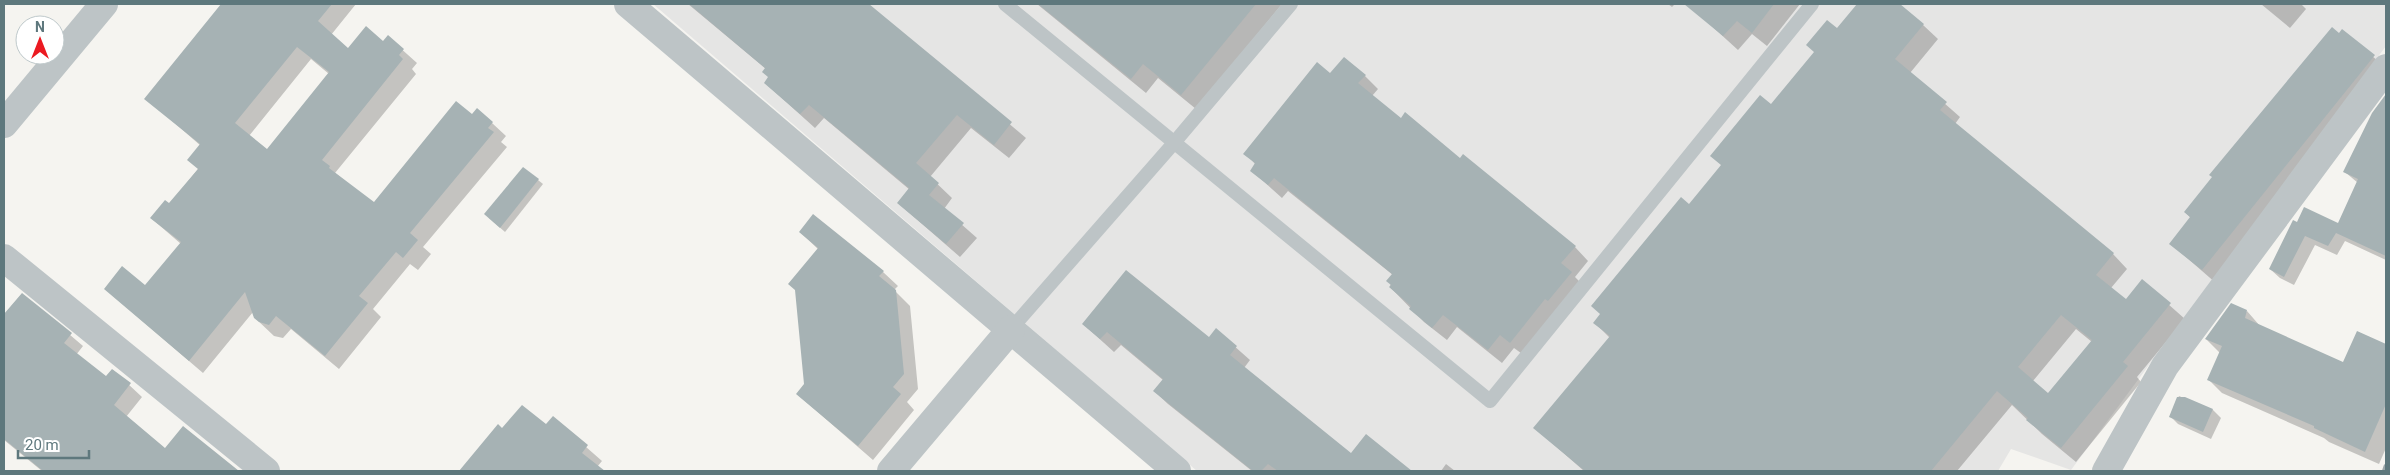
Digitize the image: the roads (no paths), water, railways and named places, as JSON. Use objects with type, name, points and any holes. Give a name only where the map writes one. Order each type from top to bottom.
[{"type":"street","points":[[4,124],[104,4]]},
{"type":"street","points":[[628,4],[1177,471]]},
{"type":"street","points":[[2106,471],[2165,366],[2386,68]]},
{"type":"street","points":[[4,258],[258,469]]},
{"type":"street","points":[[891,471],[1012,329]]},
{"type":"lane","points":[[1005,4],[1173,144],[1490,401],[1812,4]]},
{"type":"lane","points":[[1012,329],[1173,144],[1291,4]]},
{"type":"railway","points":[[2384,471],[2386,465]]}]
